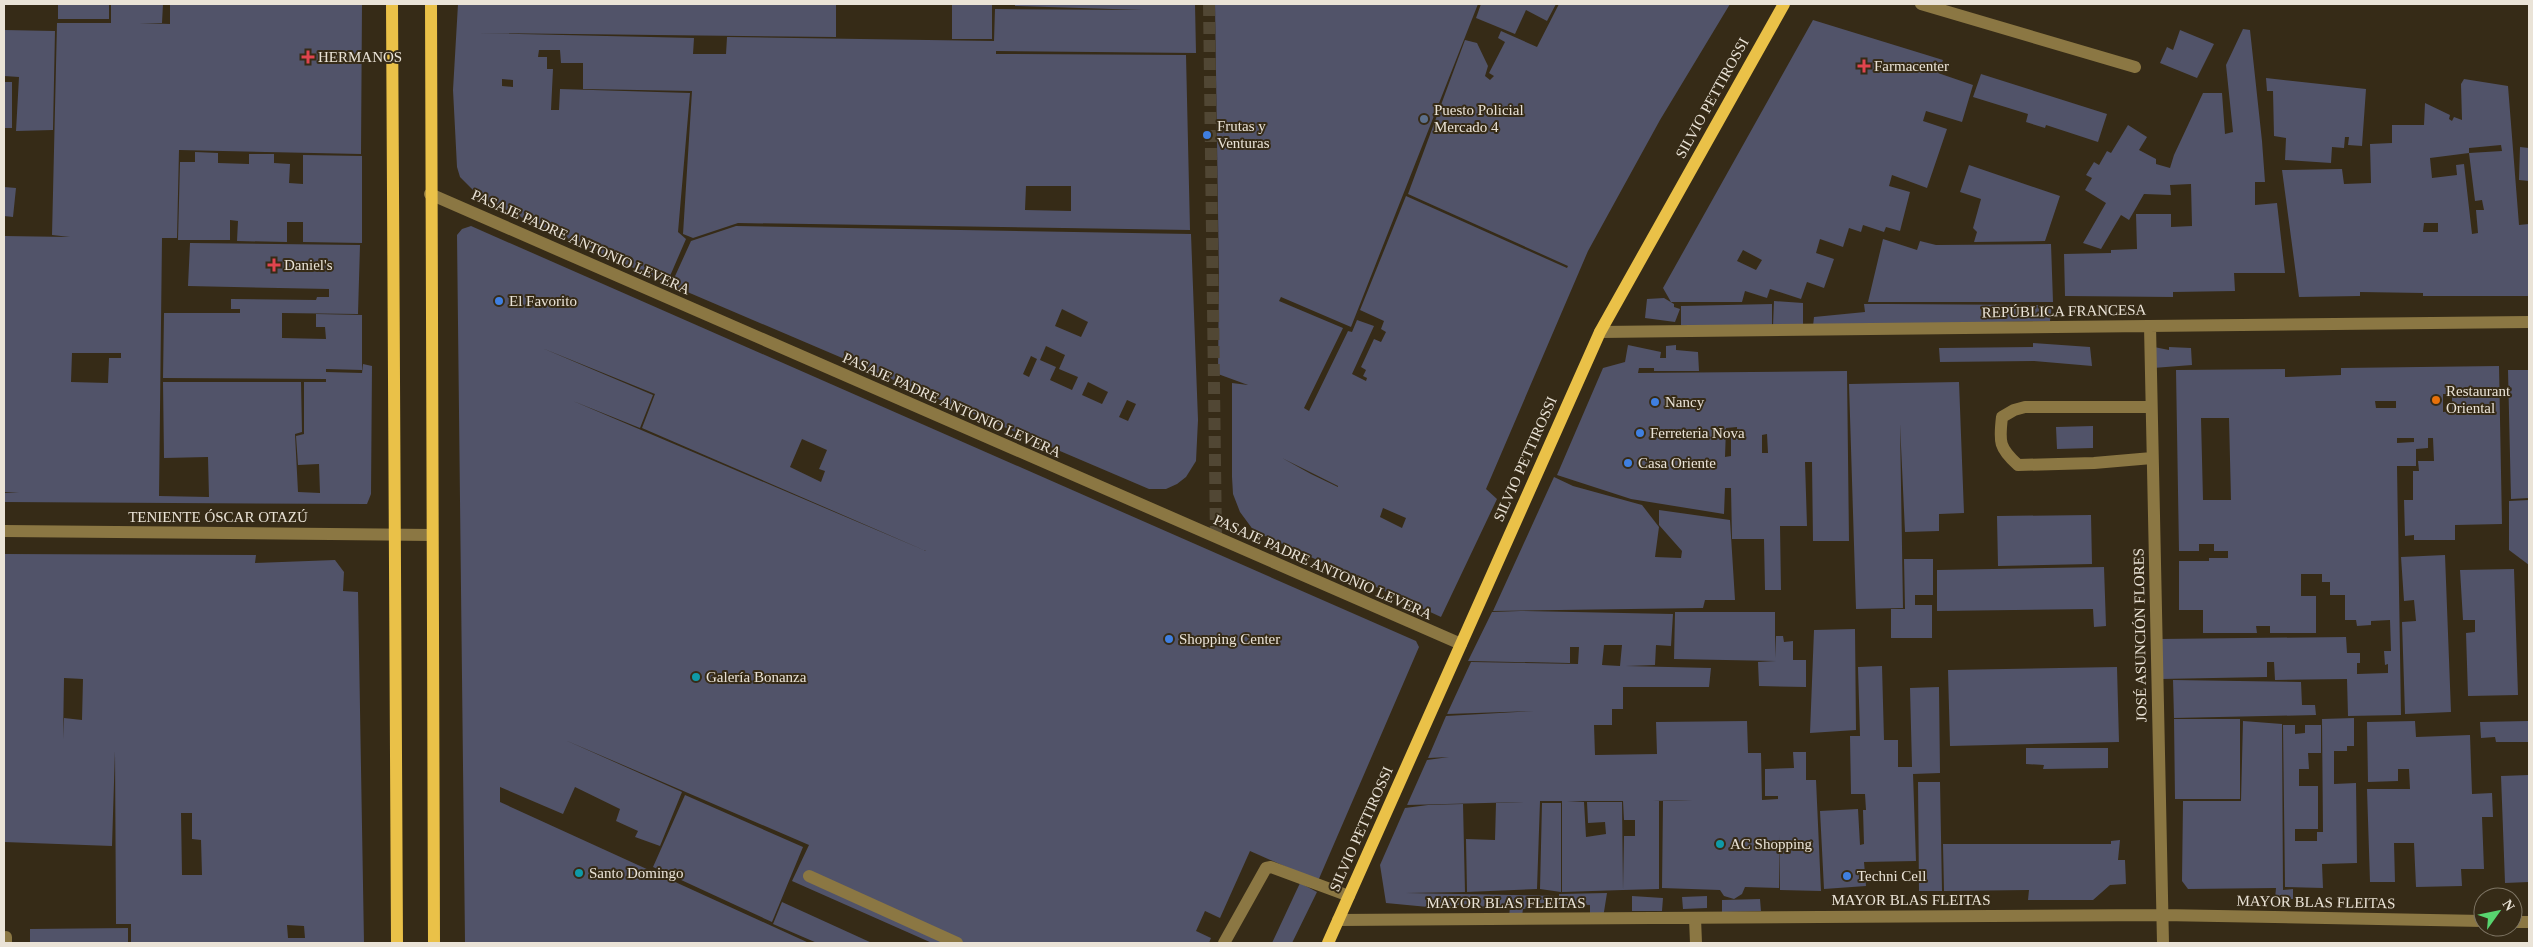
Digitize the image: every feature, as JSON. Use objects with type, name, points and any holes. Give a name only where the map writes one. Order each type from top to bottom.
[{"type":"main road","points":[[392,4],[397,943]]},
{"type":"main road","points":[[431,4],[430,194],[434,943]]},
{"type":"main road","name":"SILVIO PETTIROSSI","points":[[1328,943],[1600,332],[1784,4]]},
{"type":"street","points":[[1921,4],[2135,66]]},
{"type":"street","name":"PASAJE PADRE ANTONIO LEVERA","points":[[430,194],[1461,644]]},
{"type":"street","name":"REPÚBLICA FRANCESA","points":[[1600,332],[2529,322]]},
{"type":"street","name":"JOSÉ ASUNCIÓN FLORES","points":[[2150,326],[2163,943]]},
{"type":"street","points":[[2151,408],[2025,407],[2014,410],[2002,417],[2000,436],[2004,452],[2018,465],[2094,464],[2152,458]]},
{"type":"street","name":"TENIENTE ÓSCAR OTAZÚ","points":[[4,531],[432,535]]},
{"type":"street","points":[[1224,943],[1266,868],[1271,867],[1349,896]]},
{"type":"street","points":[[809,876],[956,943]]},
{"type":"street","name":"MAYOR BLAS FLEITAS","points":[[1338,920],[2162,915],[2473,921]]},
{"type":"street","points":[[1695,918],[1696,943]]},
{"type":"building","points":[[58,4],[109,4],[109,19],[58,19]]},
{"type":"building","points":[[111,4],[163,4],[162,23],[139,23],[170,24],[170,4],[362,4],[361,154],[179,150],[177,238],[162,238],[159,496],[209,497],[208,457],[164,458],[163,382],[301,382],[302,432],[295,434],[298,492],[320,493],[319,464],[298,465],[296,436],[304,434],[304,382],[326,382],[326,379],[163,378],[164,313],[240,313],[240,309],[231,309],[231,299],[316,300],[317,297],[329,297],[329,289],[188,286],[190,243],[360,245],[358,314],[282,313],[282,338],[326,339],[325,327],[316,327],[316,314],[362,315],[362,370],[326,369],[326,372],[362,373],[363,364],[372,366],[371,494],[367,504],[4,502],[4,493],[19,492],[4,492],[4,236],[70,237],[52,235],[57,23],[111,23]],"holes":[[[72,353],[121,353],[121,358],[109,358],[108,383],[71,382]]]},
{"type":"building","points":[[458,4],[836,4],[836,37],[476,33],[694,38],[693,54],[726,54],[727,37],[994,41],[995,9],[1144,10],[1015,6],[1015,4],[1195,4],[1196,53],[996,51],[996,54],[1186,55],[1190,230],[738,223],[693,238],[683,234],[692,91],[583,89],[583,63],[561,63],[560,50],[539,50],[538,57],[547,57],[547,69],[553,69],[551,110],[559,110],[560,89],[690,93],[678,232],[686,239],[667,283],[483,200],[460,177],[457,167],[453,90]],"holes":[[[502,79],[513,80],[513,87],[502,86]],[[1026,186],[1071,186],[1071,211],[1025,210]]]},
{"type":"building","points":[[952,4],[992,4],[992,39],[952,39]]},
{"type":"building","points":[[1215,4],[1478,4],[1351,327],[1281,297],[1279,301],[1343,328],[1304,408],[1309,411],[1348,331],[1352,332],[1357,320],[1374,326],[1352,374],[1366,381],[1367,378],[1363,376],[1366,370],[1361,367],[1374,339],[1381,342],[1386,332],[1381,329],[1384,321],[1360,310],[1406,196],[1567,268],[1568,266],[1408,194],[1465,40],[1477,43],[1488,66],[1485,76],[1490,80],[1494,76],[1489,73],[1505,42],[1498,38],[1501,31],[1537,47],[1559,4],[1730,4],[1660,120],[1588,251],[1486,489],[1497,499],[1441,617],[1254,531],[1240,512],[1233,494],[1232,383],[1248,385],[1218,374],[1219,279]],"holes":[[[1282,458],[1338,486],[1338,487],[1311,474]],[[1383,508],[1406,518],[1402,528],[1380,517]]]},
{"type":"building","points":[[1481,4],[1556,4],[1547,21],[1526,10],[1515,34],[1476,18]]},
{"type":"building","points":[[1813,20],[1943,60],[1938,73],[1973,85],[1962,122],[1926,111],[1923,121],[1947,129],[1927,188],[1892,175],[1889,186],[1910,192],[1900,231],[1886,227],[1884,232],[1863,225],[1861,232],[1849,228],[1843,247],[1820,239],[1816,253],[1834,259],[1824,288],[1807,282],[1801,299],[1770,289],[1767,298],[1745,291],[1742,302],[1671,302],[1663,288]],"holes":[[[1743,250],[1762,260],[1756,270],[1737,261]]]},
{"type":"building","points":[[2243,29],[2250,30],[2265,182],[2255,182],[2255,205],[2277,203],[2285,273],[2234,273],[2235,291],[2173,292],[2173,297],[2065,296],[2064,254],[2111,253],[2111,250],[2137,249],[2136,214],[2171,214],[2171,227],[2192,226],[2191,184],[2170,185],[2171,195],[2144,194],[2129,220],[2121,215],[2101,249],[2083,243],[2106,203],[2085,190],[2092,178],[2086,175],[2094,162],[2099,165],[2107,151],[2111,153],[2128,125],[2147,137],[2139,150],[2156,159],[2156,164],[2170,168],[2174,155],[2203,93],[2222,93],[2225,134],[2233,132],[2226,65]]},
{"type":"building","points":[[4,30],[55,31],[53,130],[16,131],[19,77],[4,76]]},
{"type":"building","points":[[2180,30],[2214,44],[2197,78],[2160,63],[2167,47],[2173,50]]},
{"type":"building","points":[[1981,74],[2107,114],[2098,142],[2046,125],[2045,128],[2026,122],[2028,114],[1973,97]]},
{"type":"building","points":[[2266,78],[2366,89],[2362,146],[2348,145],[2349,137],[2345,137],[2344,148],[2332,147],[2331,163],[2285,160],[2286,138],[2274,136],[2273,91],[2267,91]]},
{"type":"building","points":[[2464,79],[2508,86],[2519,225],[2529,224],[2529,296],[2423,296],[2423,293],[2360,292],[2360,296],[2299,297],[2282,170],[2342,169],[2344,184],[2371,183],[2370,144],[2392,143],[2392,125],[2424,125],[2425,103],[2450,115],[2449,119],[2452,121],[2454,117],[2462,120],[2461,84]],"holes":[[[2501,145],[2502,151],[2469,153],[2469,148]],[[2469,153],[2475,201],[2482,200],[2484,210],[2476,210],[2478,233],[2472,234],[2464,164],[2456,165],[2457,175],[2432,178],[2430,158]],[[2424,223],[2438,223],[2438,232],[2423,232]]]},
{"type":"building","points":[[4,82],[12,82],[12,128],[4,128]]},
{"type":"building","points":[[2520,147],[2529,148],[2529,181],[2519,180]]},
{"type":"building","points":[[195,152],[218,153],[218,163],[249,164],[249,154],[274,154],[274,163],[290,164],[289,183],[303,184],[303,155],[362,156],[362,243],[303,242],[303,222],[287,222],[287,242],[237,241],[238,221],[230,220],[230,240],[178,240],[180,162],[195,162]]},
{"type":"building","points":[[1969,165],[2060,196],[2045,241],[1974,242],[1977,232],[1973,228],[1981,199],[1960,192]]},
{"type":"building","points":[[4,187],[16,188],[13,217],[4,216]]},
{"type":"building","points":[[471,226],[1416,641],[1419,647],[1318,881],[1250,851],[1220,918],[1205,911],[1196,931],[1211,938],[1209,943],[932,943],[792,881],[809,845],[565,740],[682,792],[660,846],[635,837],[638,831],[616,821],[620,809],[575,787],[563,814],[500,787],[500,802],[809,943],[465,943],[457,235],[462,229]],"holes":[[[542,348],[655,394],[642,428],[926,551],[573,401],[640,428],[653,395]],[[802,439],[827,450],[819,469],[825,471],[821,482],[790,467]]]},
{"type":"building","points":[[736,226],[1191,234],[1198,420],[1196,461],[1186,477],[1177,484],[1166,489],[1149,489],[671,285],[691,241]],"holes":[[[1062,309],[1088,322],[1081,337],[1055,326]],[[1046,346],[1065,355],[1059,369],[1078,377],[1072,390],[1050,380],[1056,367],[1040,360]],[[1031,356],[1037,359],[1029,377],[1023,374]],[[1088,382],[1108,392],[1102,404],[1082,395]],[[1127,400],[1136,404],[1128,421],[1119,417]]]},
{"type":"building","points":[[1883,239],[1917,250],[1920,241],[1936,245],[2051,244],[2053,302],[1868,302]]},
{"type":"building","points":[[1664,298],[1674,304],[1674,307],[1680,309],[1675,322],[1645,318],[1647,299]]},
{"type":"building","points":[[1774,301],[1803,303],[1803,327],[1773,326]]},
{"type":"building","points":[[1772,304],[1772,325],[1681,325],[1681,306]]},
{"type":"building","points":[[1864,304],[2052,305],[2050,321],[1813,326],[1814,317],[1865,312]]},
{"type":"building","points":[[2033,343],[2090,347],[2092,366],[2034,361],[1940,362],[1939,348],[2033,347]]},
{"type":"building","points":[[1628,345],[1661,352],[1660,358],[1666,358],[1666,346],[1676,345],[1676,350],[1698,352],[1699,371],[1654,371],[1654,368],[1639,368],[1638,373],[1847,371],[1849,541],[1813,541],[1812,462],[1805,462],[1807,526],[1780,526],[1781,590],[1765,590],[1764,539],[1732,539],[1731,488],[1725,488],[1724,514],[1631,499],[1557,475],[1603,368],[1625,362]],"holes":[[[1737,427],[1737,432],[1731,432],[1731,456],[1725,457],[1726,428]],[[1767,434],[1768,453],[1762,453],[1762,435]]]},
{"type":"building","points":[[2154,347],[2169,350],[2169,347],[2191,348],[2192,365],[2153,368]]},
{"type":"building","points":[[2499,366],[2502,524],[2455,525],[2455,540],[2414,540],[2414,535],[2405,536],[2404,500],[2413,500],[2413,471],[2419,471],[2418,461],[2434,461],[2433,438],[2428,438],[2428,448],[2416,449],[2416,466],[2397,466],[2401,715],[2348,716],[2347,679],[2275,680],[2274,662],[2267,662],[2267,677],[2161,679],[2160,639],[2346,637],[2347,653],[2360,653],[2360,663],[2357,663],[2357,674],[2388,673],[2388,664],[2385,665],[2384,651],[2391,651],[2390,620],[2371,621],[2371,625],[2357,626],[2356,620],[2345,620],[2345,595],[2330,595],[2330,582],[2322,582],[2322,574],[2301,574],[2301,596],[2316,596],[2316,633],[2270,633],[2270,626],[2256,626],[2257,633],[2203,633],[2203,610],[2179,610],[2179,561],[2209,561],[2209,558],[2228,558],[2228,551],[2214,551],[2214,544],[2199,544],[2199,551],[2179,551],[2176,370],[2285,369],[2285,377],[2341,375],[2341,368]],"holes":[[[2443,394],[2452,394],[2452,411],[2443,412]],[[2375,401],[2396,401],[2396,408],[2376,408]],[[2201,418],[2229,418],[2231,500],[2203,500]],[[2397,438],[2414,438],[2414,442],[2397,443]]]},
{"type":"building","points":[[2508,370],[2529,370],[2529,498],[2511,499]]},
{"type":"building","points":[[1959,382],[1964,513],[1939,514],[1939,531],[1905,532],[1900,424],[1903,608],[1856,609],[1849,384]]},
{"type":"building","points":[[2093,426],[2093,448],[2057,449],[2056,427]]},
{"type":"building","points":[[1554,477],[1573,486],[1642,505],[1659,527],[1655,557],[1681,558],[1682,551],[1659,525],[1659,510],[1730,520],[1735,600],[1705,600],[1703,608],[1493,611]]},
{"type":"building","points":[[2529,500],[2529,565],[2509,550],[2509,501]]},
{"type":"building","points":[[2091,515],[2092,564],[1998,566],[1997,516]]},
{"type":"building","points":[[4,554],[256,555],[255,563],[335,560],[344,572],[343,591],[358,592],[364,943],[131,943],[131,924],[116,924],[115,751],[112,846],[4,842]],"holes":[[[64,678],[83,679],[82,720],[64,718],[63,739]],[[181,813],[192,813],[192,839],[201,840],[202,875],[182,875]],[[287,925],[304,926],[305,938],[288,938]]]},
{"type":"building","points":[[2445,555],[2451,712],[2405,714],[2402,622],[2416,621],[2414,600],[2404,601],[2401,557]]},
{"type":"building","points":[[1904,559],[1933,559],[1933,595],[1915,595],[1915,605],[1932,605],[1932,638],[1891,638],[1891,609],[1905,609]]},
{"type":"building","points":[[2104,567],[2106,626],[2094,627],[2093,609],[1937,611],[1937,570]]},
{"type":"building","points":[[2514,569],[2518,695],[2468,696],[2466,633],[2475,632],[2475,620],[2463,620],[2460,570]]},
{"type":"building","points":[[1492,612],[1673,614],[1671,646],[1656,645],[1655,665],[1626,666],[1711,668],[1709,687],[1623,687],[1623,709],[1612,709],[1612,725],[1594,725],[1595,755],[1657,754],[1656,722],[1747,721],[1748,753],[1761,753],[1762,800],[1778,799],[1778,796],[1765,796],[1765,769],[1794,768],[1793,752],[1806,752],[1806,780],[1816,780],[1821,891],[1780,890],[1779,835],[1779,888],[1745,887],[1742,894],[1734,899],[1724,896],[1720,890],[1662,888],[1663,801],[1692,800],[1653,801],[1659,801],[1659,889],[1562,892],[1562,801],[1540,801],[1537,889],[1467,892],[1466,839],[1495,840],[1496,803],[1524,802],[1407,805],[1427,760],[1449,757],[1428,758],[1446,716],[1534,711],[1447,714],[1471,662],[1578,664],[1579,647],[1570,647],[1570,663],[1468,661]],"holes":[[[1604,645],[1622,645],[1620,666],[1602,665]],[[1567,801],[1623,801],[1624,820],[1635,820],[1635,836],[1624,836],[1623,890],[1622,802],[1587,802],[1588,823],[1605,822],[1606,834],[1586,837],[1584,802]]]},
{"type":"building","points":[[1675,612],[1775,612],[1775,658],[1776,636],[1783,636],[1784,642],[1793,641],[1793,660],[1806,660],[1806,687],[1759,686],[1758,662],[1776,661],[1674,659]]},
{"type":"building","points":[[1855,629],[1856,730],[1810,733],[1814,630]]},
{"type":"building","points":[[1882,666],[1884,740],[1898,740],[1898,767],[1912,767],[1910,688],[1939,687],[1940,773],[1913,774],[1916,861],[1864,862],[1866,886],[1824,889],[1820,811],[1858,809],[1860,845],[1864,844],[1863,810],[1866,810],[1865,794],[1851,794],[1850,736],[1860,736],[1858,667]]},
{"type":"building","points":[[2117,667],[2119,742],[1950,746],[1948,670]]},
{"type":"building","points":[[2173,680],[2301,682],[2302,705],[2315,705],[2316,715],[2174,718]]},
{"type":"building","points":[[2354,718],[2354,746],[2347,746],[2347,751],[2334,751],[2334,784],[2356,783],[2357,863],[2322,864],[2323,888],[2285,887],[2283,725],[2295,725],[2295,734],[2305,733],[2305,725],[2321,725],[2321,753],[2308,753],[2309,769],[2299,769],[2299,786],[2318,786],[2318,829],[2295,829],[2295,841],[2317,841],[2317,832],[2323,832],[2322,719]]},
{"type":"building","points":[[2174,719],[2240,719],[2240,799],[2175,799]]},
{"type":"building","points":[[2243,721],[2282,724],[2283,890],[2293,889],[2293,899],[2275,899],[2276,888],[2188,889],[2182,881],[2183,801],[2241,801]]},
{"type":"building","points":[[2415,721],[2416,737],[2470,735],[2472,794],[2492,793],[2493,817],[2482,817],[2484,869],[2461,869],[2462,886],[2416,887],[2414,843],[2394,843],[2395,882],[2370,882],[2367,789],[2410,789],[2409,769],[2398,769],[2398,781],[2368,782],[2367,722]]},
{"type":"building","points":[[2528,721],[2528,742],[2496,742],[2495,737],[2481,738],[2480,722]]},
{"type":"building","points":[[2026,748],[2108,748],[2108,768],[2043,769],[2044,765],[2026,764]]},
{"type":"building","points":[[2529,775],[2529,882],[2505,883],[2501,776]]},
{"type":"building","points":[[1918,782],[1940,782],[1942,891],[1919,891]]},
{"type":"building","points":[[685,795],[803,847],[772,922],[653,867]]},
{"type":"building","points":[[1542,803],[1561,803],[1561,892],[1540,889]]},
{"type":"building","points":[[1463,804],[1465,892],[1406,893],[1559,896],[1559,894],[1607,893],[1603,918],[1590,917],[1590,905],[1537,903],[1537,907],[1523,909],[1522,916],[1509,918],[1510,906],[1479,909],[1478,903],[1449,906],[1449,909],[1386,903],[1380,865],[1405,808]]},
{"type":"building","points":[[2120,840],[2118,860],[2125,860],[2126,884],[2110,885],[2093,900],[2028,900],[2029,890],[1944,891],[1943,844],[2111,844],[2111,841]]},
{"type":"building","points":[[1300,883],[1317,892],[1292,943],[1272,943]]},
{"type":"building","points":[[1632,896],[1663,898],[1662,911],[1632,911]]},
{"type":"building","points":[[1707,896],[1707,908],[1683,909],[1682,897]]},
{"type":"building","points":[[1760,899],[1761,911],[1722,912],[1722,900]]},
{"type":"building","points":[[782,902],[872,943],[817,943],[773,924]]},
{"type":"building","points":[[128,928],[128,943],[30,943],[30,929]]},
{"type":"tunnel","points":[[1209,4],[1216,538]]},
{"type":"place","name":"HERMANOS","points":[[308,57]]},
{"type":"place","name":"Farmacenter","points":[[1864,66]]},
{"type":"place","name":"Puesto Policial Mercado 4","points":[[1424,119]]},
{"type":"place","name":"Frutas y Venturas","points":[[1207,135]]},
{"type":"place","name":"Daniel's","points":[[274,265]]},
{"type":"place","name":"El Favorito","points":[[499,301]]},
{"type":"place","name":"Restaurant Oriental","points":[[2436,400]]},
{"type":"place","name":"Nancy","points":[[1655,402]]},
{"type":"place","name":"Ferreteria Nova","points":[[1640,433]]},
{"type":"place","name":"Casa Oriente","points":[[1628,463]]},
{"type":"place","name":"Shopping Center","points":[[1169,639]]},
{"type":"place","name":"Galería Bonanza","points":[[696,677]]},
{"type":"place","name":"AC Shopping","points":[[1720,844]]},
{"type":"place","name":"Santo Domingo","points":[[579,873]]},
{"type":"place","name":"Techni Cell","points":[[1847,876]]}]
